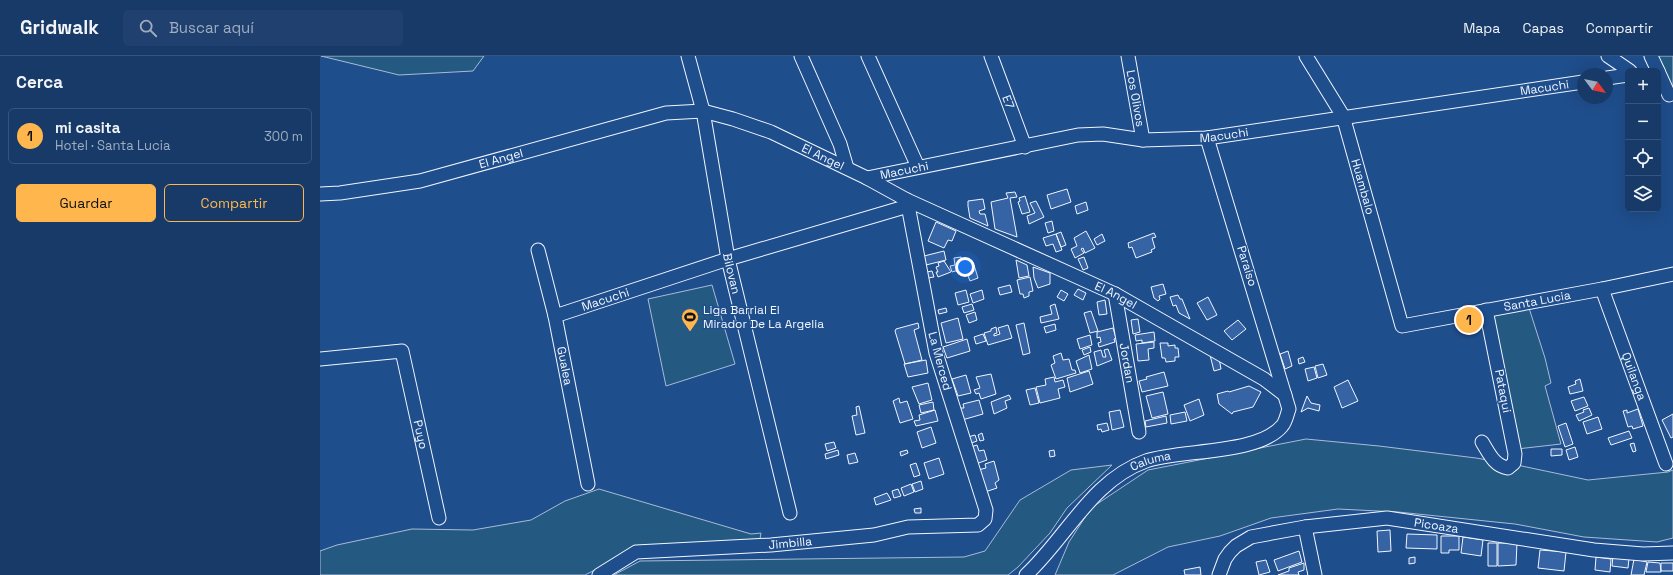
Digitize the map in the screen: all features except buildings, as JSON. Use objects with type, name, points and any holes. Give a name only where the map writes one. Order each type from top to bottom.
[{"type":"street","name":"Bilovan","points":[[688,56],[703,111],[728,259],[790,513]]},
{"type":"street","points":[[801,56],[840,144],[847,168]]},
{"type":"street","points":[[868,56],[918,167]]},
{"type":"street","name":"E7","points":[[991,56],[1025,147]]},
{"type":"street","name":"Los Olivos","points":[[1128,56],[1143,140]]},
{"type":"street","name":"Huambalo","points":[[1306,56],[1343,116],[1402,326]]},
{"type":"street","points":[[1608,56],[1626,68]]},
{"type":"street","points":[[1651,56],[1657,68]]},
{"type":"street","points":[[1613,77],[1625,76]]},
{"type":"street","points":[[1661,79],[1667,94]]},
{"type":"street","name":"Macuchi","points":[[867,178],[1084,135],[1103,134],[1143,140],[1207,138],[1343,116],[1577,83]]},
{"type":"street","name":"El Angel","points":[[320,194],[340,193],[420,181],[666,113],[703,111],[733,118],[771,132],[867,178],[908,203],[1115,294],[1264,379],[1286,395]]},
{"type":"street","name":"Paraiso","points":[[1207,138],[1286,395]]},
{"type":"street","name":"Macuchi","points":[[555,316],[728,259],[908,203]]},
{"type":"street","name":"La Merced","points":[[908,203],[936,353],[986,510],[985,519]]},
{"type":"street","name":"Gualea","points":[[538,250],[555,316],[588,484]]},
{"type":"street","name":"Santa Lucia","points":[[1402,326],[1602,290],[1673,274]]},
{"type":"street","name":"Quilanga","points":[[1602,290],[1666,464]]},
{"type":"street","name":"Jordan","points":[[1115,294],[1139,432]]},
{"type":"street","name":"Pataqui","points":[[1482,442],[1495,463],[1501,467],[1508,468],[1514,463],[1515,454],[1486,310]]},
{"type":"street","name":"Puyo","points":[[320,359],[402,352],[439,518]]},
{"type":"street","name":"Caluma","points":[[1026,575],[1054,545],[1087,503],[1116,477],[1146,461],[1260,441],[1283,426],[1289,409],[1286,395]]},
{"type":"street","name":"Picoaza","points":[[1219,575],[1225,559],[1236,546],[1251,537],[1305,527],[1388,518],[1594,550],[1643,554],[1673,553]]},
{"type":"street","name":"Jimbilla","points":[[599,575],[636,552],[803,542],[874,536],[908,527],[978,525],[985,519]]},
{"type":"street","points":[[1305,527],[1315,575]]},
{"type":"shaded area","points":[[321,56],[484,56],[473,71],[399,75]]},
{"type":"shaded area","points":[[1644,56],[1673,56],[1673,95],[1661,82],[1661,68],[1650,68]]},
{"type":"shaded area","name":"Liga Barrial El Mirador De La Argelia","points":[[712,285],[735,364],[666,386],[648,299]]},
{"type":"shaded area","points":[[1529,308],[1545,358],[1551,383],[1545,386],[1561,444],[1517,449],[1491,314]]},
{"type":"shaded area","points":[[1306,439],[1476,458],[1588,480],[1668,472],[1673,470],[1673,538],[1657,542],[1584,537],[1515,524],[1398,512],[1338,509],[1271,518],[1220,536],[1168,547],[1113,575],[1055,575],[1069,542],[1091,508],[1148,470]]},
{"type":"shaded area","points":[[1112,465],[1067,508],[1050,533],[1018,567],[1008,575],[614,575],[640,561],[964,557],[985,551],[1020,500],[1071,470]]},
{"type":"shaded area","points":[[599,489],[751,534],[761,533],[759,545],[636,549],[585,575],[320,575],[320,551],[337,545],[412,529],[473,530],[531,520],[565,501]]},
{"type":"place","name":"mi casita","points":[[1469,320]]},
{"type":"place","name":"Liga Barrial El Mirador De La Argelia","points":[[690,332]]}]
